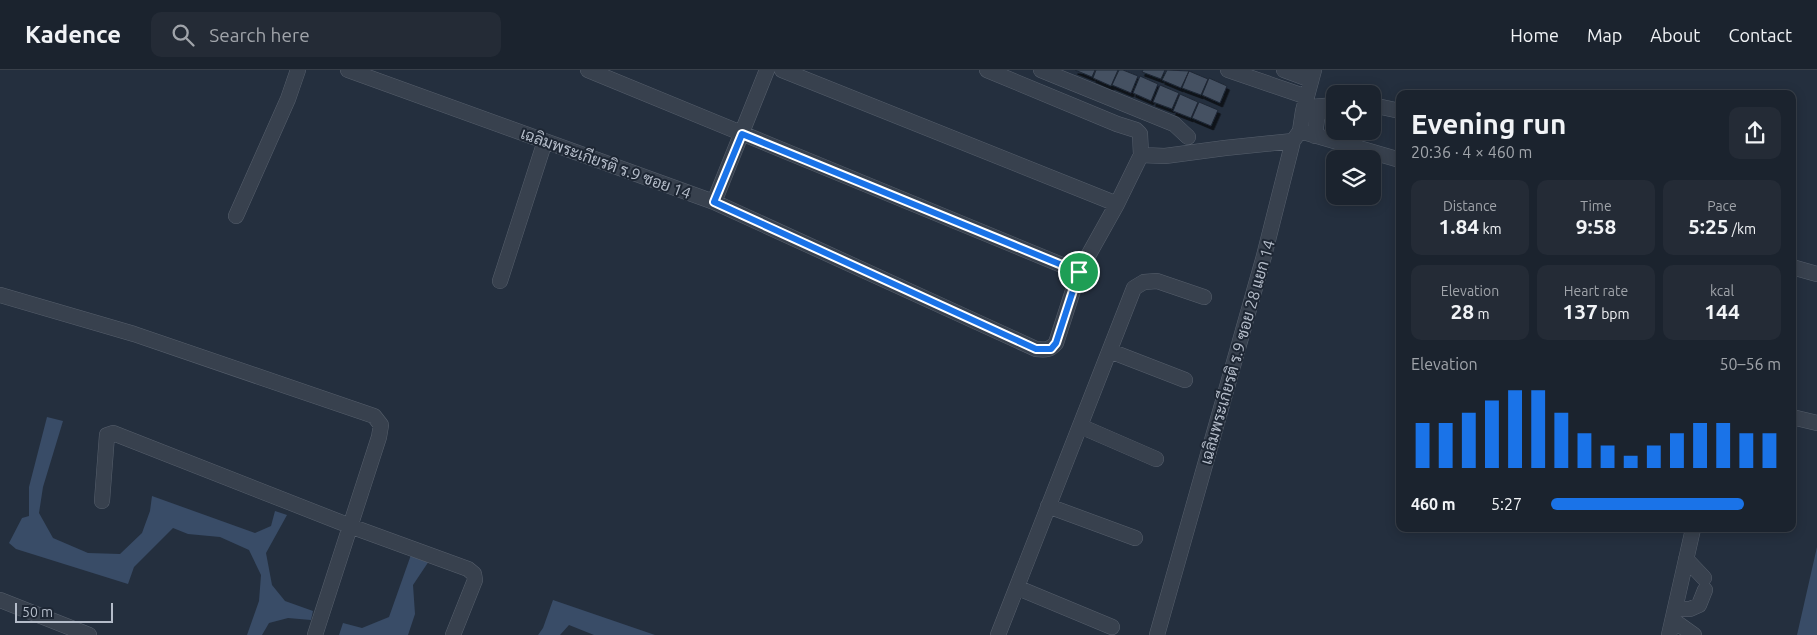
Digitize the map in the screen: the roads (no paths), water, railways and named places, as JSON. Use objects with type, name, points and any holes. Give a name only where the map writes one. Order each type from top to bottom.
[{"type":"street","points":[[236,216],[288,99],[298,70]]},
{"type":"street","name":"เฉลิมพระเกียรติ ร.9 ซอย 14","points":[[348,70],[379,75],[545,141],[714,202],[1036,349],[1051,349],[1056,343],[1079,272]]},
{"type":"street","points":[[588,70],[1079,272],[1117,204],[1141,155],[1140,134],[1136,130],[1117,124],[987,70]]},
{"type":"street","points":[[714,202],[767,70]]},
{"type":"street","points":[[782,70],[1117,204]]},
{"type":"street","points":[[1042,70],[1174,124],[1188,137]]},
{"type":"street","points":[[1228,70],[1312,107],[1326,106]]},
{"type":"street","points":[[1284,70],[1313,75]]},
{"type":"street","name":"เฉลิมพระเกียรติ ร.9 ซอย 28 แยก 14","points":[[1157,635],[1313,75]]},
{"type":"street","points":[[1381,107],[1396,110]]},
{"type":"street","points":[[1315,136],[1317,118],[1326,109]]},
{"type":"street","points":[[1141,155],[1165,156],[1296,136],[1315,136],[1396,159]]},
{"type":"street","points":[[500,281],[545,141]]},
{"type":"street","points":[[1796,268],[1817,274]]},
{"type":"street","points":[[998,635],[1134,288],[1144,282],[1157,281],[1204,297]]},
{"type":"street","points":[[0,295],[134,334],[374,416],[381,425],[379,438],[316,635]]},
{"type":"street","points":[[1110,351],[1185,380]]},
{"type":"street","points":[[1796,418],[1817,423]]},
{"type":"street","points":[[1080,426],[1156,459]]},
{"type":"street","points":[[102,501],[107,435],[113,433],[350,526],[468,569],[474,574],[475,580],[453,635]]},
{"type":"street","points":[[1048,506],[1134,538]]},
{"type":"street","points":[[1669,635],[1692,532]]},
{"type":"street","points":[[1674,614],[1699,606],[1705,584],[1686,559]]},
{"type":"street","points":[[1018,588],[1112,626]]},
{"type":"street","points":[[0,600],[89,635]]},
{"type":"street","points":[[1674,614],[1694,635]]},
{"type":"water","points":[[47,417],[63,421],[43,487],[39,513],[53,538],[88,553],[120,554],[142,533],[150,511],[152,496],[255,533],[271,526],[275,511],[287,515],[266,553],[272,585],[285,601],[313,611],[311,620],[288,618],[269,623],[262,635],[247,635],[259,601],[261,575],[249,550],[220,537],[188,534],[173,528],[134,567],[128,584],[16,549],[9,543],[22,518],[29,516],[29,487]]},
{"type":"water","points":[[1817,547],[1817,635],[1797,635]]},
{"type":"water","points":[[412,552],[429,561],[413,585],[415,614],[408,635],[339,635],[343,623],[362,628],[389,617]]},
{"type":"water","points":[[553,600],[655,635],[594,635],[569,625],[560,635],[538,635],[543,628]]}]
